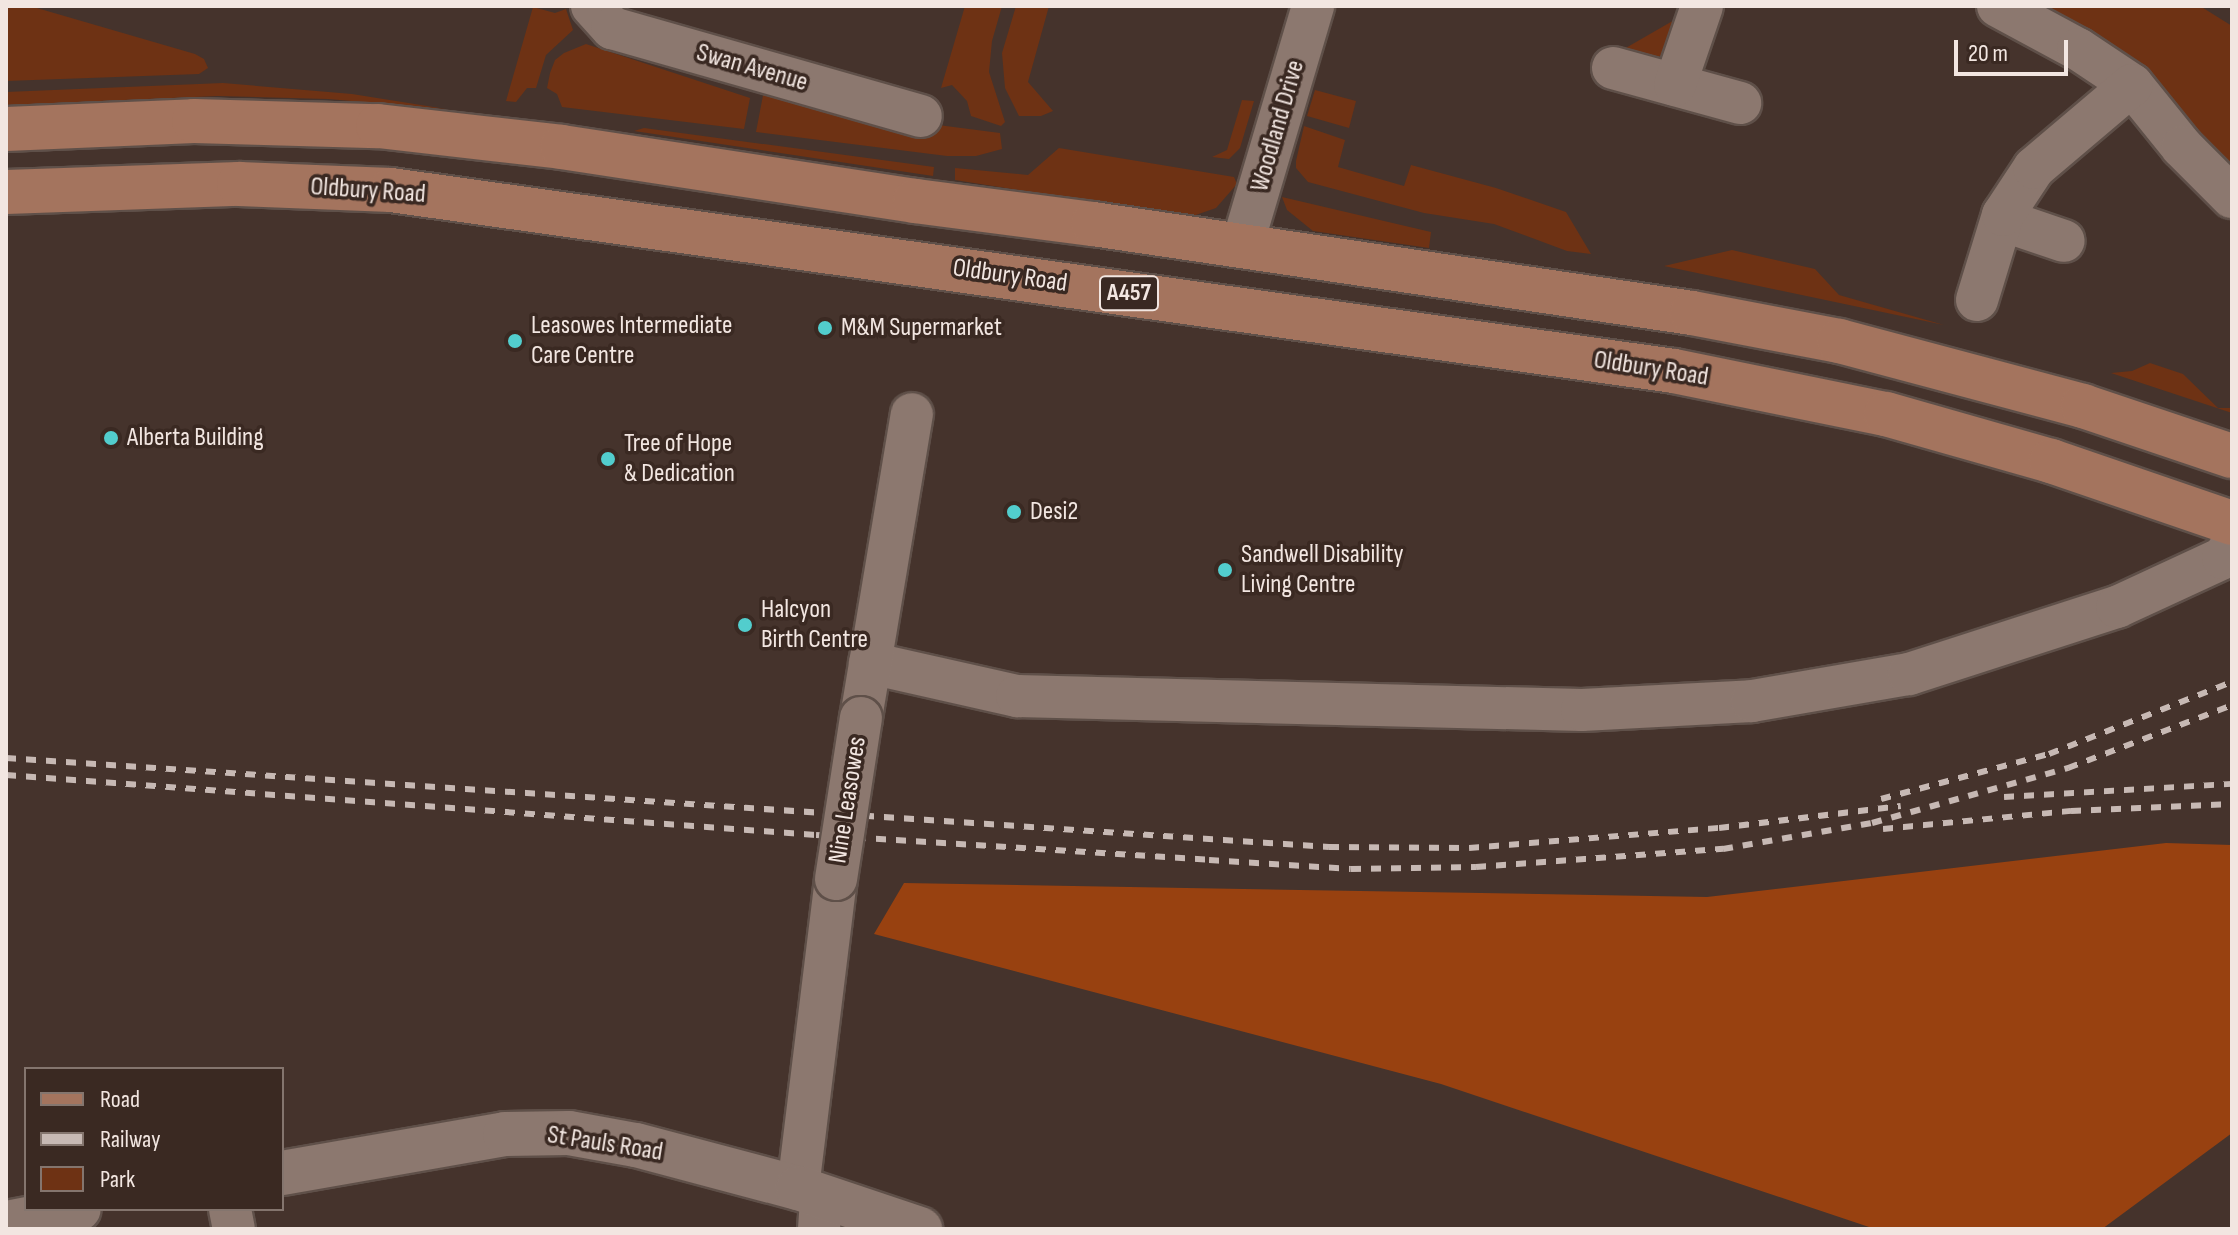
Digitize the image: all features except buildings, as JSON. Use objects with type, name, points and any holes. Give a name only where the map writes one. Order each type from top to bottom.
[{"type":"main road","name":"A457","points":[[6,129],[194,121],[378,126],[562,147],[1242,246],[1692,313],[1839,341],[2083,406],[2232,456]]},
{"type":"main road","name":"Oldbury Road","points":[[6,192],[239,184],[391,190],[1674,371],[1886,414],[2051,461],[2232,523]]},
{"type":"main road","name":"St Pauls Road","points":[[284,1173],[505,1134],[569,1133],[636,1145],[813,1205],[920,1229]]},
{"type":"main road","points":[[6,1223],[69,1211]]},
{"type":"street","name":"Swan Avenue","points":[[592,6],[612,28],[921,116]]},
{"type":"street","name":"Woodland Drive","points":[[1242,246],[1313,6]]},
{"type":"street","points":[[1675,85],[1702,6]]},
{"type":"street","points":[[1998,6],[2078,49],[2132,85],[2182,147],[2232,197]]},
{"type":"street","points":[[1613,68],[1740,103]]},
{"type":"street","points":[[1977,300],[2002,220],[2034,168],[2132,85]]},
{"type":"street","points":[[2002,220],[2064,241]]},
{"type":"street","name":"Nine Leasowes","points":[[813,1205],[836,879],[912,414]]},
{"type":"street","points":[[870,663],[1017,696],[1582,710],[1752,701],[1909,674],[2117,607],[2223,558],[2232,545]]},
{"type":"green space","points":[[6,6],[30,6],[195,54],[204,59],[208,68],[199,74],[6,81]]},
{"type":"green space","points":[[965,6],[1002,6],[992,41],[989,72],[1005,122],[1001,126],[971,116],[967,101],[952,85],[941,88]]},
{"type":"green space","points":[[1016,6],[1049,6],[1028,82],[1053,111],[1041,116],[1019,116],[1005,88],[1002,53]]},
{"type":"green space","points":[[2026,6],[2200,6],[2232,26],[2232,175]]},
{"type":"green space","points":[[533,7],[555,13],[566,9],[573,30],[546,55],[536,88],[527,88],[516,102],[506,101]]},
{"type":"green space","points":[[1683,15],[1668,50],[1661,56],[1651,60],[1617,53]]},
{"type":"green space","points":[[586,44],[750,98],[744,129],[562,107],[557,94],[547,88],[550,73],[555,60]]},
{"type":"green space","points":[[223,83],[352,94],[446,109],[328,99],[218,96],[6,105],[6,92]]},
{"type":"green space","points":[[764,90],[938,125],[1000,133],[1002,149],[976,156],[947,156],[756,132]]},
{"type":"green space","points":[[1315,90],[1356,101],[1349,128],[1307,116]]},
{"type":"green space","points":[[1242,100],[1254,101],[1240,148],[1229,159],[1212,157],[1227,150]]},
{"type":"green space","points":[[1304,126],[1345,140],[1338,167],[1404,186],[1411,165],[1496,188],[1566,212],[1591,254],[1567,251],[1494,224],[1424,213],[1308,182],[1296,168]]},
{"type":"green space","points":[[644,128],[934,167],[933,176],[634,131]]},
{"type":"green space","points":[[1059,148],[1234,177],[1237,184],[1216,208],[1190,217],[955,180],[955,168],[1028,175]]},
{"type":"green space","points":[[1282,197],[1431,232],[1429,248],[1313,231],[1287,210]]},
{"type":"green space","points":[[1732,250],[1815,269],[1839,295],[1944,325],[1664,266]]},
{"type":"green space","points":[[2150,363],[2183,374],[2218,408],[2232,408],[2232,413],[2111,373],[2132,371]]},
{"type":"shaded area","points":[[2166,843],[2232,845],[2232,1133],[2102,1229],[1875,1229],[1441,1084],[874,934],[904,883],[1707,897]]},
{"type":"railway","points":[[1881,799],[2049,754],[2232,682]]},
{"type":"railway","points":[[6,775],[816,835],[1351,869],[1476,867],[1723,849],[1872,823],[2068,768],[2232,705]]},
{"type":"railway","points":[[6,758],[1329,847],[1469,848],[1719,828],[1901,806]]},
{"type":"railway","points":[[2004,797],[2232,784]]},
{"type":"railway","points":[[1883,829],[2071,811],[2232,804]]},
{"type":"place","name":"M&M Supermarket","points":[[825,328]]},
{"type":"place","name":"Leasowes Intermediate Care Centre","points":[[515,341]]},
{"type":"place","name":"Alberta Building","points":[[111,438]]},
{"type":"place","name":"Tree of Hope & Dedication","points":[[608,459]]},
{"type":"place","name":"Desi2","points":[[1014,512]]},
{"type":"place","name":"Sandwell Disability Living Centre","points":[[1225,570]]},
{"type":"place","name":"Halcyon Birth Centre","points":[[745,625]]}]
